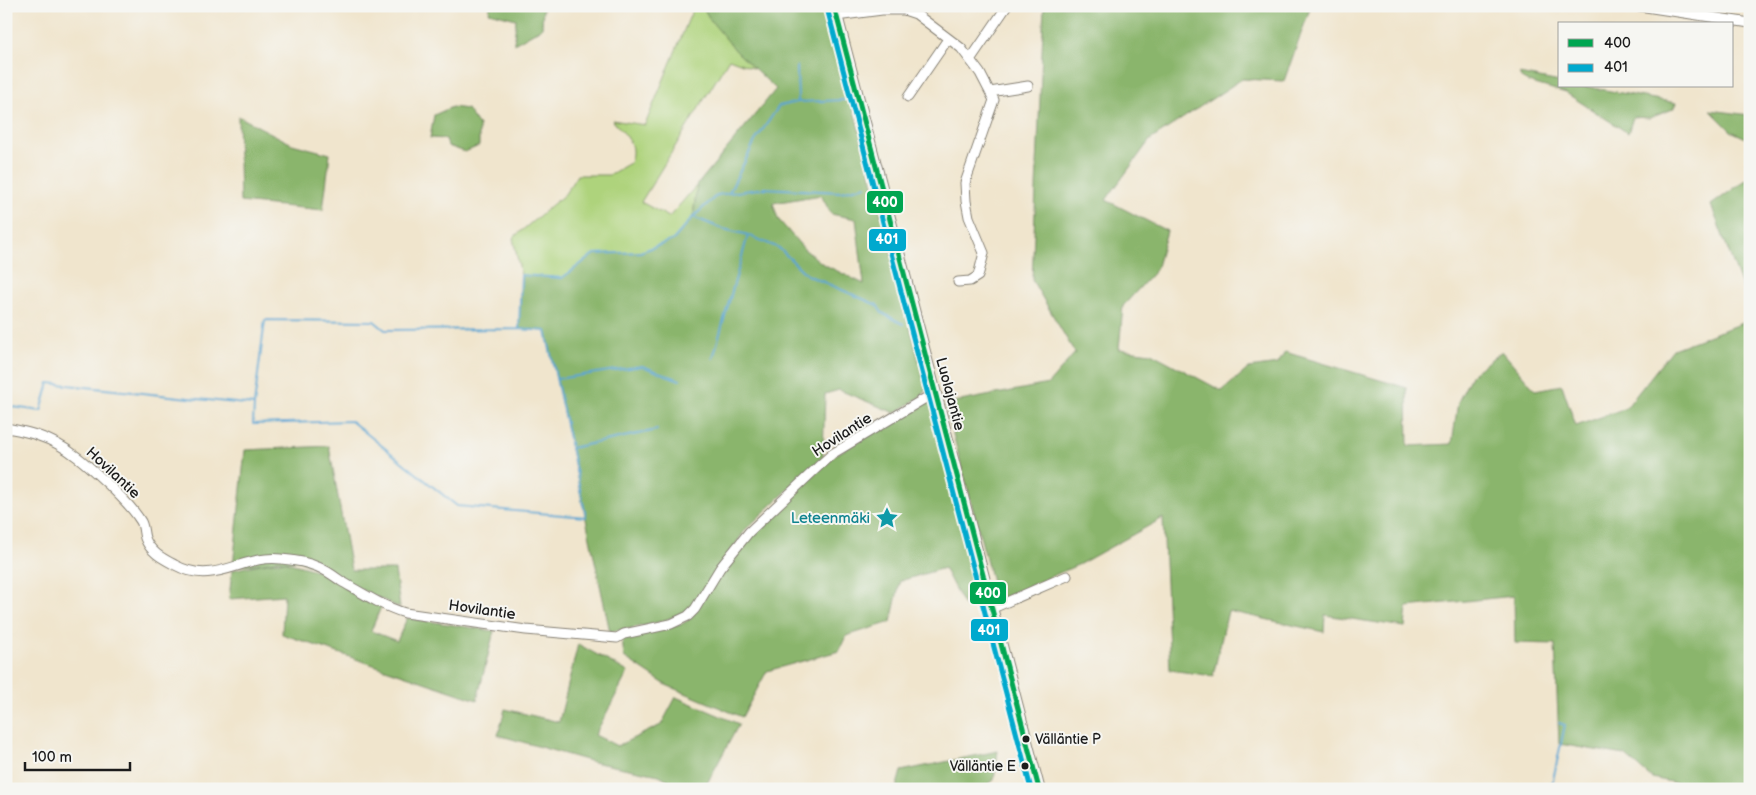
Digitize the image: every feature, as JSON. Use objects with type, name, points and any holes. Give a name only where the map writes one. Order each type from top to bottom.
[{"type":"main road","name":"Luolajantie","points":[[835,11],[1039,789]]},
{"type":"street","points":[[970,60],[1007,6]]},
{"type":"street","points":[[1639,6],[1750,23]]},
{"type":"street","points":[[835,11],[918,10],[961,48],[980,73],[992,96],[965,183],[969,217],[984,253],[978,276],[970,281],[958,282]]},
{"type":"street","points":[[908,97],[948,38]]},
{"type":"street","points":[[992,96],[1028,86]]},
{"type":"street","name":"Hovilantie","points":[[6,428],[40,436],[72,453],[91,468],[138,516],[142,522],[149,547],[157,555],[178,566],[198,573],[214,573],[259,560],[279,558],[300,561],[319,568],[377,601],[405,613],[526,630],[617,638],[624,634],[671,624],[688,616],[695,610],[720,568],[749,532],[832,454],[934,393]]},
{"type":"street","points":[[992,608],[1067,576]]},
{"type":"green space","points":[[490,6],[543,6],[542,28],[514,44],[516,19],[489,12]]},
{"type":"green space","points":[[694,6],[703,7],[737,52],[758,70],[729,59],[641,202],[669,217],[697,185],[693,217],[673,240],[640,252],[594,254],[562,278],[521,275],[513,238],[565,194],[577,175],[609,175],[630,163],[632,156],[631,144],[612,120],[645,125]]},
{"type":"green space","points":[[702,6],[829,6],[836,41],[926,388],[923,395],[895,413],[839,390],[825,394],[823,457],[746,529],[693,606],[664,621],[610,632],[546,331],[519,329],[521,275],[562,278],[594,254],[640,252],[673,240],[693,217],[697,185],[776,89],[737,52],[711,21]],"holes":[[[821,195],[831,214],[856,219],[864,284],[823,264],[804,249],[778,219],[773,203]]]},
{"type":"green space","points":[[1044,6],[1311,6],[1284,81],[1242,79],[1150,140],[1106,200],[1167,231],[1156,270],[1123,306],[1119,349],[1151,353],[1222,391],[1249,368],[1278,364],[1285,352],[1407,388],[1408,446],[1452,444],[1458,402],[1472,374],[1502,351],[1535,390],[1562,385],[1576,426],[1626,408],[1673,349],[1750,320],[1750,789],[1685,789],[1685,785],[1652,778],[1625,755],[1559,744],[1555,644],[1515,643],[1514,596],[1407,607],[1405,627],[1325,615],[1324,632],[1228,611],[1213,676],[1170,670],[1163,518],[1080,564],[997,600],[945,404],[1048,384],[1075,353],[1032,280]]},
{"type":"green space","points":[[1519,74],[1558,82],[1558,88],[1594,88],[1676,103],[1673,109],[1650,118],[1633,117],[1628,133],[1566,93],[1528,82],[1521,78]]},
{"type":"green space","points":[[452,107],[467,109],[479,126],[479,146],[465,152],[448,146],[446,139],[430,138],[434,115]]},
{"type":"green space","points":[[1710,110],[1750,115],[1750,140],[1731,131]]},
{"type":"green space","points":[[238,116],[292,144],[330,154],[323,210],[240,202]]},
{"type":"green space","points":[[1750,177],[1750,307],[1711,205]]},
{"type":"green space","points":[[931,399],[988,599],[964,606],[944,568],[900,581],[891,622],[846,636],[839,651],[767,671],[742,717],[666,685],[624,657],[622,638],[680,625],[690,619],[722,569],[750,533],[835,455]]},
{"type":"green space","points":[[329,446],[351,570],[395,570],[400,608],[300,560],[233,566],[245,450]]},
{"type":"green space","points":[[279,560],[319,571],[381,607],[371,631],[397,641],[407,618],[494,631],[477,700],[282,634],[284,595],[229,599],[232,570]]},
{"type":"green space","points":[[578,644],[628,672],[595,735],[617,746],[661,725],[676,697],[739,724],[704,789],[685,789],[659,775],[593,762],[498,735],[505,709],[559,722]]},
{"type":"green space","points":[[998,751],[994,780],[982,789],[896,789],[901,771]]},
{"type":"waterway","points":[[729,193],[755,141],[779,106],[798,102],[797,66]]},
{"type":"waterway","points":[[799,102],[844,100]]},
{"type":"waterway","points":[[693,217],[717,195],[764,188],[841,192],[866,186]]},
{"type":"waterway","points":[[519,329],[521,275],[562,278],[594,254],[640,252],[673,240],[693,217],[723,229],[745,234],[779,248],[807,275],[877,305],[882,313],[903,324]]},
{"type":"waterway","points":[[713,358],[748,235]]},
{"type":"waterway","points":[[6,406],[41,411],[49,383],[254,405],[253,424],[351,421],[457,506],[586,517],[546,331],[519,329],[385,330],[374,321],[265,320],[254,405]]},
{"type":"waterway","points":[[557,379],[642,366],[680,380]]},
{"type":"waterway","points":[[571,448],[657,430]]},
{"type":"waterway","points":[[1551,789],[1565,725],[1559,723]]},
{"type":"transit line","name":"400","points":[[834,6],[1039,789]]},
{"type":"transit line","name":"401","points":[[827,8],[1031,789]]},
{"type":"place","name":"Leteenmäki","points":[[887,518]]},
{"type":"place","name":"Välläntie P","points":[[1026,739]]},
{"type":"place","name":"Välläntie E","points":[[1025,766]]}]
